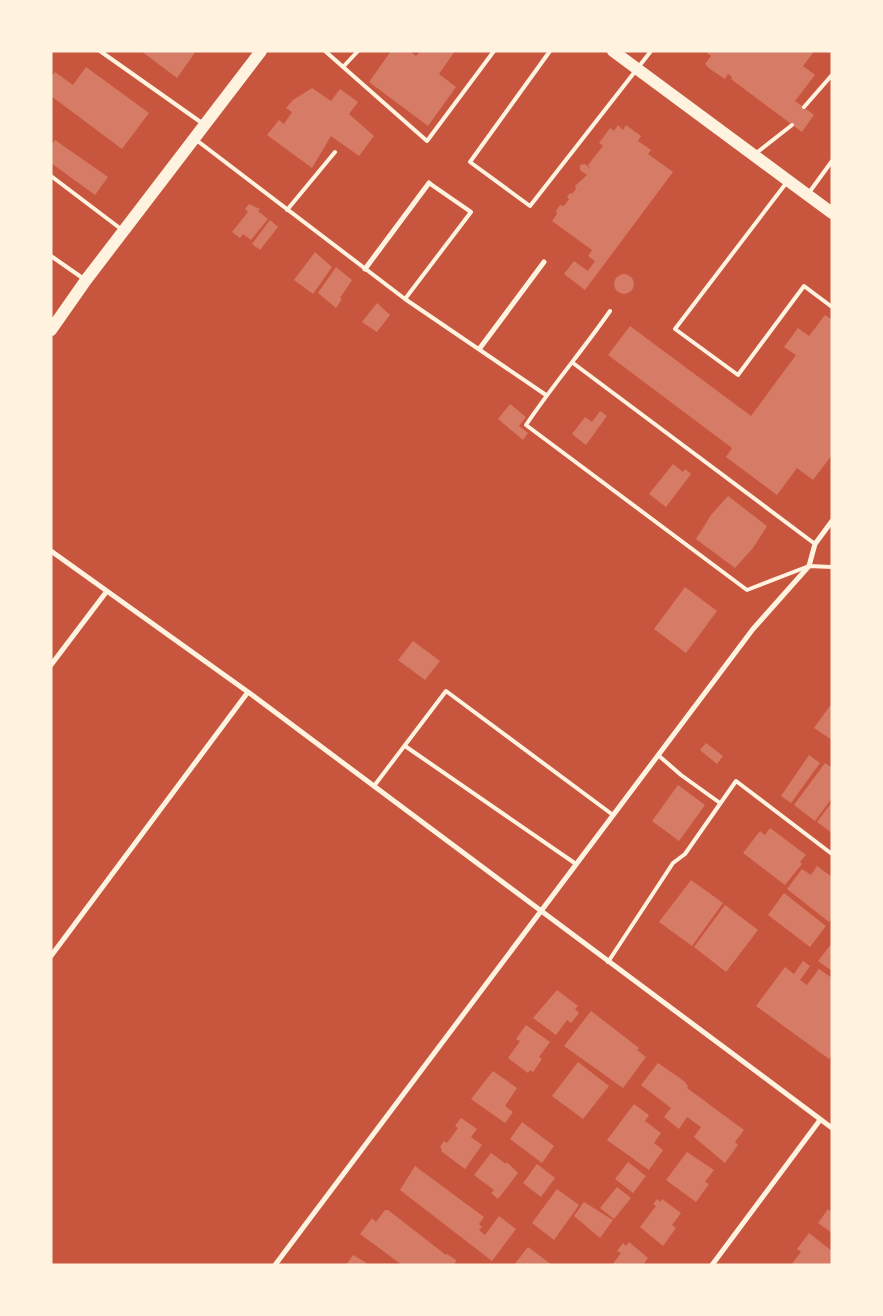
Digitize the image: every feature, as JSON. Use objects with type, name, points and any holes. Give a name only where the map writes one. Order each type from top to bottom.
[{"type":"main road","points":[[51,330],[86,280],[261,51]]},
{"type":"main road","points":[[613,51],[832,213]]},
{"type":"street","points":[[365,269],[429,183]]},
{"type":"street","points":[[480,348],[544,262]]},
{"type":"street","points":[[275,1265],[753,629],[809,566],[814,544],[832,521]]},
{"type":"street","points":[[51,551],[248,692],[832,1128]]},
{"type":"street","points":[[51,666],[107,591]]},
{"type":"street","points":[[51,956],[248,692]]},
{"type":"street","points":[[712,1265],[820,1120]]},
{"type":"lane","points":[[100,51],[204,124]]},
{"type":"lane","points":[[325,51],[427,141],[494,51]]},
{"type":"lane","points":[[343,67],[358,51]]},
{"type":"lane","points":[[550,51],[470,162],[530,206],[651,51]]},
{"type":"lane","points":[[804,107],[832,75]]},
{"type":"lane","points":[[754,155],[792,125]]},
{"type":"lane","points":[[193,138],[405,299],[480,348],[546,395]]},
{"type":"lane","points":[[287,210],[335,152]]},
{"type":"lane","points":[[807,195],[832,161]]},
{"type":"lane","points":[[51,176],[124,232]]},
{"type":"lane","points":[[788,181],[675,329],[738,375],[804,286],[832,307]]},
{"type":"lane","points":[[405,299],[471,212],[429,183]]},
{"type":"lane","points":[[51,256],[86,280]]},
{"type":"lane","points":[[610,311],[526,424],[747,590],[809,566],[832,567]]},
{"type":"lane","points":[[573,363],[814,544]]},
{"type":"lane","points":[[374,786],[446,691],[613,815]]},
{"type":"lane","points":[[405,746],[576,864]]},
{"type":"lane","points":[[658,755],[681,775],[720,803]]},
{"type":"lane","points":[[608,962],[673,863],[685,854],[736,781],[832,854]]},
{"type":"building","points":[[141,51],[196,51],[177,78]]},
{"type":"building","points":[[391,51],[410,51],[416,56],[420,51],[455,51],[439,74],[456,87],[428,126],[369,82]]},
{"type":"building","points":[[708,51],[810,51],[813,53],[803,66],[815,75],[795,101],[814,115],[802,132],[731,79],[732,77],[728,74],[725,79],[710,69],[705,64],[711,56],[707,53]]},
{"type":"building","points":[[86,67],[149,113],[122,149],[51,96],[51,77],[55,72],[73,85]]},
{"type":"building","points":[[312,88],[331,101],[340,89],[358,102],[349,114],[374,136],[359,156],[331,136],[312,168],[267,135],[279,120],[284,124],[292,112],[286,108],[293,100]]},
{"type":"building","points":[[618,125],[623,130],[626,125],[641,136],[638,141],[651,150],[648,154],[673,172],[585,290],[564,274],[574,261],[588,271],[595,261],[588,256],[592,250],[552,221],[560,205],[564,206],[569,199],[567,197],[576,189],[575,186],[587,175],[580,170],[580,165],[585,164],[591,169],[588,165],[603,146],[599,143],[610,128],[614,131]]},
{"type":"building","points":[[55,140],[108,177],[95,195],[51,163],[51,145]]},
{"type":"building","points":[[249,204],[260,209],[258,211],[268,219],[251,240],[243,234],[240,238],[232,232],[248,212],[245,209]]},
{"type":"building","points":[[270,220],[278,227],[260,250],[252,244]]},
{"type":"building","points":[[315,252],[332,267],[313,294],[294,280]]},
{"type":"building","points":[[336,267],[352,280],[336,308],[318,293]]},
{"type":"building","points":[[624,274],[631,277],[634,284],[631,291],[624,294],[617,291],[614,284],[617,277]]},
{"type":"building","points":[[377,303],[390,315],[377,332],[362,322]]},
{"type":"building","points":[[825,315],[832,320],[832,455],[813,480],[797,468],[777,495],[726,457],[732,448],[608,355],[630,326],[751,416],[796,355],[784,347],[798,328],[809,336]]},
{"type":"building","points":[[510,404],[526,417],[519,426],[528,433],[523,440],[498,419]]},
{"type":"building","points":[[600,411],[607,416],[586,445],[572,434],[585,417],[592,422]]},
{"type":"building","points":[[673,464],[683,472],[685,469],[691,474],[666,507],[649,494]]},
{"type":"building","points":[[728,496],[767,526],[753,548],[735,568],[696,539],[711,515]]},
{"type":"building","points":[[685,587],[717,611],[686,653],[654,629]]},
{"type":"building","points":[[413,641],[440,661],[425,680],[398,660]]},
{"type":"building","points":[[832,703],[832,740],[814,728]]},
{"type":"building","points":[[706,743],[723,756],[717,764],[700,750]]},
{"type":"building","points":[[809,755],[820,763],[791,803],[781,796]]},
{"type":"building","points":[[825,763],[832,768],[832,798],[815,821],[794,805]]},
{"type":"building","points":[[678,785],[705,805],[679,841],[652,821]]},
{"type":"building","points":[[832,802],[832,833],[817,822]]},
{"type":"building","points":[[770,828],[806,855],[800,862],[802,864],[785,885],[743,853],[760,831],[765,835]]},
{"type":"building","points":[[817,866],[832,877],[832,918],[829,922],[787,889],[802,869],[811,875]]},
{"type":"building","points":[[691,880],[723,903],[692,946],[659,922]]},
{"type":"building","points":[[784,893],[826,926],[810,947],[768,915]]},
{"type":"building","points":[[725,905],[758,930],[726,972],[694,947]]},
{"type":"building","points":[[832,943],[832,971],[818,961]]},
{"type":"building","points":[[803,961],[810,966],[800,980],[807,985],[819,969],[832,978],[832,1055],[829,1059],[756,1006],[785,967],[794,974]]},
{"type":"building","points":[[557,990],[578,1006],[575,1009],[579,1013],[571,1023],[567,1020],[556,1035],[533,1018]]},
{"type":"building","points":[[591,1011],[639,1048],[637,1050],[646,1057],[623,1088],[564,1046]]},
{"type":"building","points":[[526,1025],[550,1042],[539,1057],[542,1059],[533,1072],[530,1070],[528,1073],[508,1058],[520,1041],[516,1039]]},
{"type":"building","points":[[578,1062],[609,1086],[583,1119],[552,1096]]},
{"type":"building","points":[[658,1063],[684,1081],[688,1086],[687,1088],[744,1130],[735,1142],[738,1145],[725,1163],[694,1137],[701,1127],[687,1117],[679,1129],[664,1117],[671,1108],[641,1085]]},
{"type":"building","points":[[493,1071],[517,1088],[505,1106],[513,1112],[505,1123],[471,1099]]},
{"type":"building","points":[[634,1104],[649,1115],[645,1121],[661,1133],[654,1143],[663,1150],[649,1170],[607,1140]]},
{"type":"building","points":[[461,1118],[477,1129],[471,1137],[482,1145],[465,1169],[441,1151],[440,1147],[444,1141],[447,1143],[458,1128],[455,1126]]},
{"type":"building","points":[[522,1122],[554,1146],[542,1163],[510,1139]]},
{"type":"building","points":[[687,1152],[714,1170],[705,1182],[709,1184],[696,1202],[666,1180]]},
{"type":"building","points":[[491,1153],[506,1164],[507,1162],[518,1173],[498,1199],[491,1193],[494,1190],[474,1175]]},
{"type":"building","points":[[628,1162],[646,1176],[633,1193],[615,1179]]},
{"type":"building","points":[[537,1164],[555,1178],[541,1197],[523,1183]]},
{"type":"building","points":[[415,1166],[484,1217],[479,1224],[482,1227],[479,1230],[485,1235],[499,1216],[516,1229],[492,1261],[400,1190]]},
{"type":"building","points":[[617,1187],[631,1198],[614,1219],[600,1208]]},
{"type":"building","points":[[557,1189],[579,1205],[554,1240],[532,1223]]},
{"type":"building","points":[[657,1199],[660,1202],[662,1199],[681,1213],[672,1225],[676,1228],[663,1246],[640,1227],[656,1206],[653,1204]]},
{"type":"building","points":[[584,1202],[613,1220],[600,1238],[574,1216]]},
{"type":"building","points":[[828,1209],[830,1211],[832,1209],[832,1233],[818,1223]]},
{"type":"building","points":[[385,1210],[388,1210],[446,1255],[456,1260],[455,1265],[402,1265],[360,1234],[372,1218],[376,1222]]},
{"type":"building","points":[[809,1233],[832,1251],[832,1265],[791,1265],[801,1252],[797,1249]]},
{"type":"building","points":[[629,1242],[648,1258],[643,1265],[612,1265],[621,1253],[617,1251],[623,1243],[626,1246]]},
{"type":"building","points":[[528,1247],[552,1265],[514,1265]]},
{"type":"building","points":[[353,1255],[365,1262],[369,1265],[346,1265]]}]
